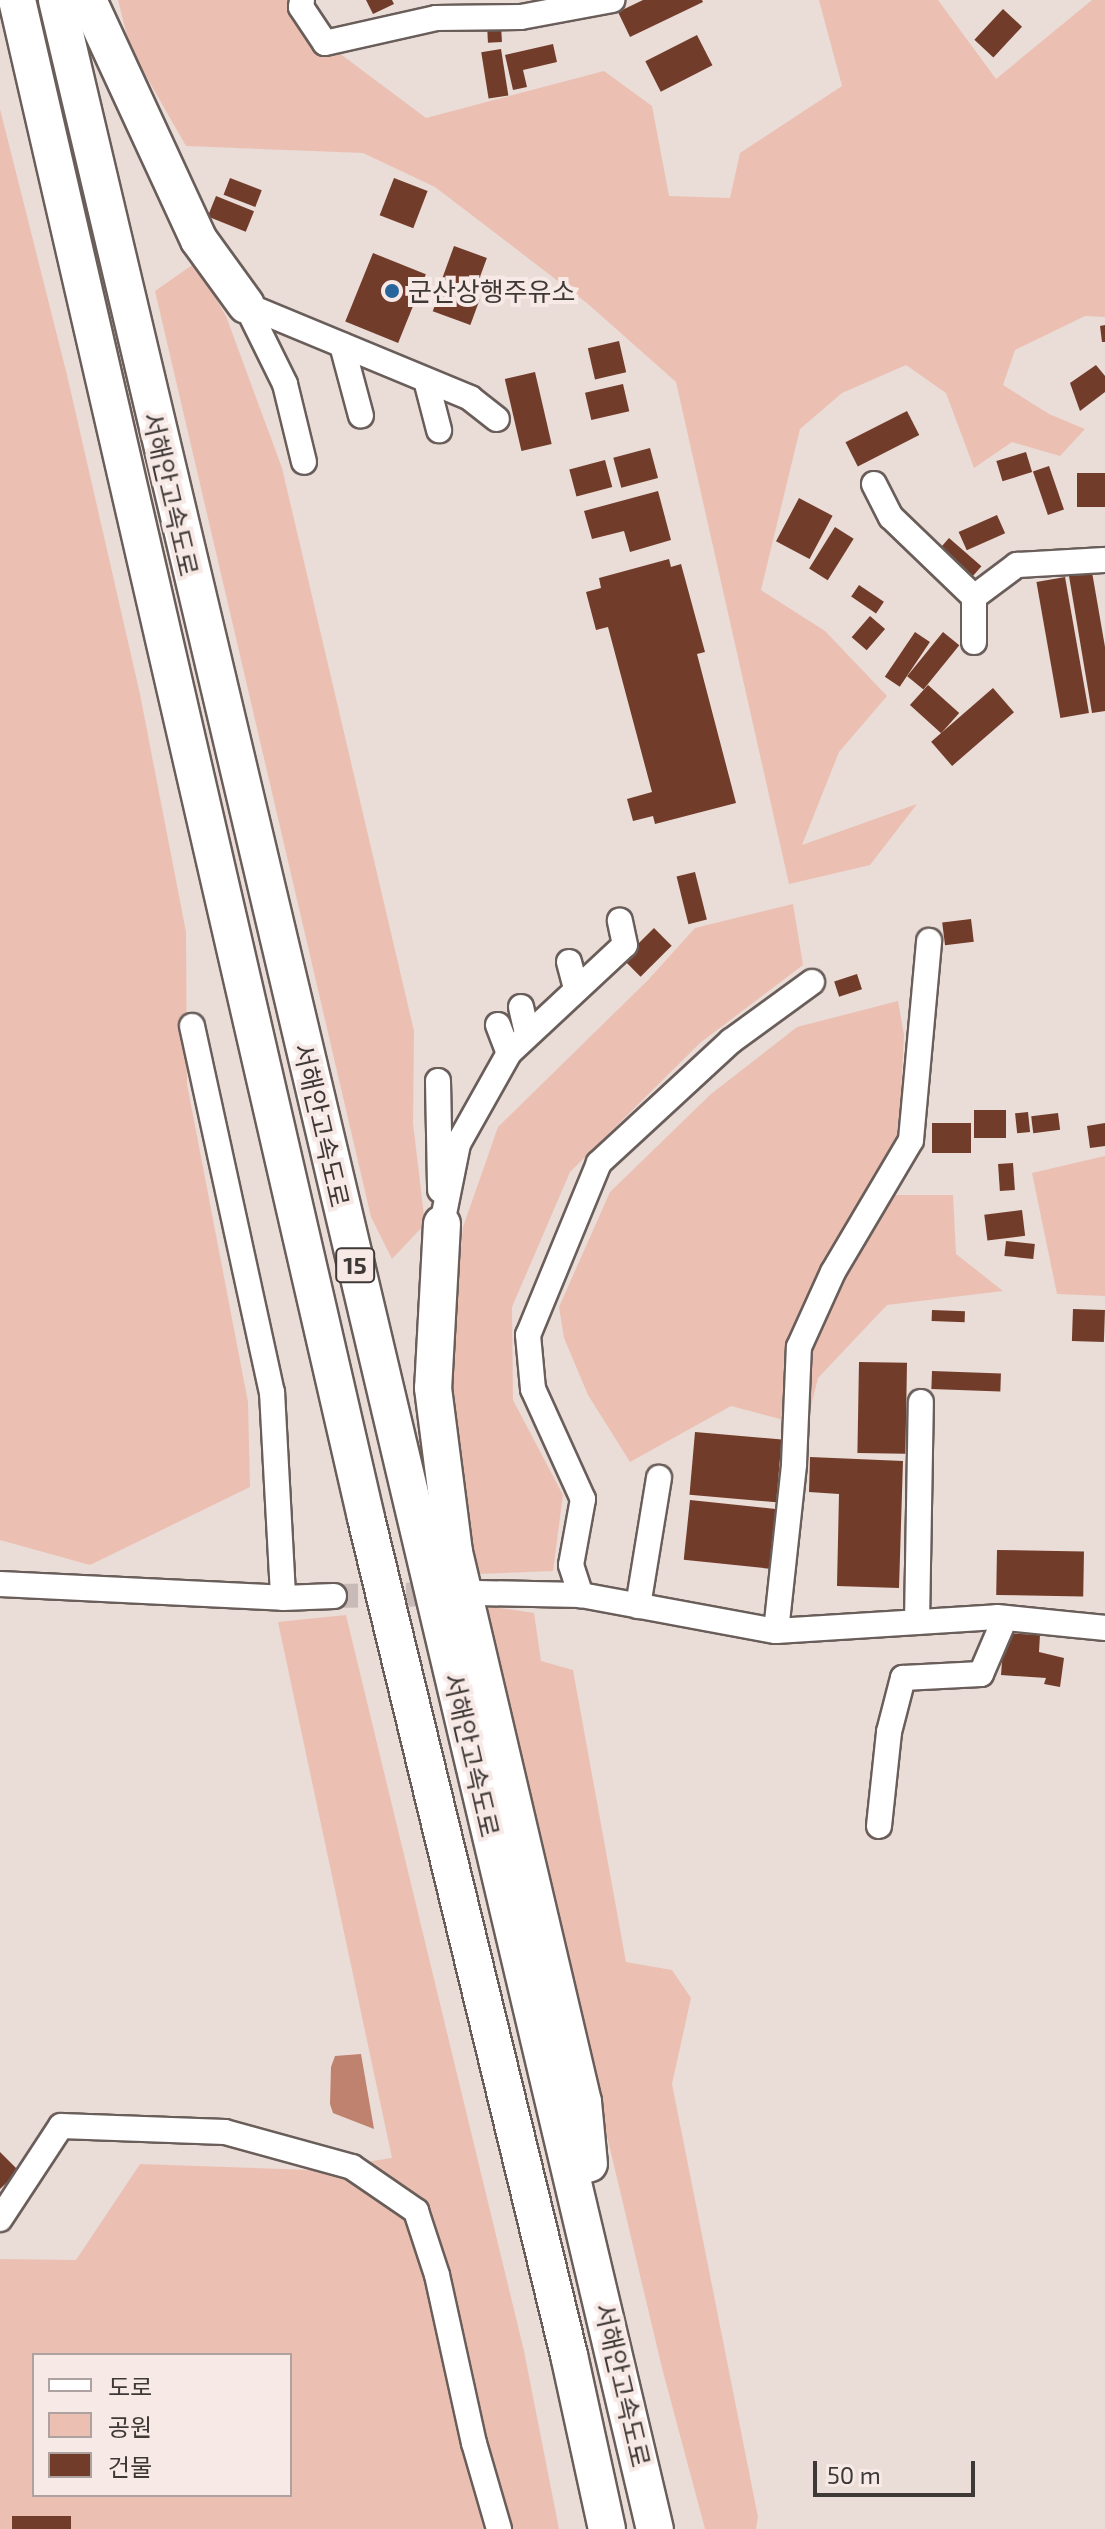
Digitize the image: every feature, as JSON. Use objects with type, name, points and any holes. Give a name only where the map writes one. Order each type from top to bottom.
[{"type":"highway","name":"서해안고속도로","points":[[17,0],[363,1503],[544,2249],[607,2529]]},
{"type":"highway","name":"서해안고속도로","points":[[57,0],[127,307],[604,2301],[655,2529]]},
{"type":"highway","points":[[88,0],[199,240],[246,305]]},
{"type":"highway","points":[[442,1224],[433,1388],[454,1552],[583,2102],[604,2301]]},
{"type":"street","points":[[302,0],[301,7],[325,43],[436,18],[521,17],[612,0]]},
{"type":"street","points":[[246,305],[470,398],[497,419]]},
{"type":"street","points":[[246,305],[285,384],[304,462]]},
{"type":"street","points":[[342,345],[361,416]]},
{"type":"street","points":[[426,380],[439,430]]},
{"type":"street","points":[[874,484],[891,517],[974,597],[974,642]]},
{"type":"street","points":[[974,597],[1017,565],[1105,560]]},
{"type":"street","points":[[442,1224],[458,1144],[509,1053],[625,945],[620,921]]},
{"type":"street","points":[[776,1631],[794,1464],[799,1347],[833,1272],[911,1140],[929,941]]},
{"type":"street","points":[[569,962],[576,989]]},
{"type":"street","points":[[581,1595],[571,1565],[583,1499],[533,1389],[528,1335],[599,1163],[731,1041],[812,982]]},
{"type":"street","points":[[521,1007],[527,1033]]},
{"type":"street","points":[[498,1025],[509,1053]]},
{"type":"street","points":[[192,1026],[272,1392],[283,1598]]},
{"type":"street","points":[[438,1081],[442,1224]]},
{"type":"street","points":[[917,1622],[921,1402]]},
{"type":"street","points":[[638,1606],[659,1478]]},
{"type":"street","points":[[0,1584],[283,1598],[334,1596]]},
{"type":"street","points":[[478,1593],[581,1595],[776,1631],[1005,1618],[1105,1628]]},
{"type":"street","points":[[879,1826],[889,1732],[903,1678],[981,1674],[1005,1618]]},
{"type":"street","points":[[0,2219],[61,2126],[225,2132],[352,2167],[416,2211],[437,2275],[474,2443],[499,2529]]},
{"type":"green space","points":[[118,0],[304,0],[295,20],[426,118],[604,71],[652,106],[669,196],[730,198],[740,153],[842,86],[819,0],[938,0],[996,79],[1092,0],[1105,0],[1105,317],[1085,316],[1015,350],[1003,385],[1049,414],[1085,429],[1060,456],[1012,442],[974,468],[946,393],[906,365],[842,393],[800,429],[761,590],[825,631],[887,696],[839,752],[802,845],[917,804],[870,865],[789,884],[676,382],[588,304],[435,187],[363,153],[186,146],[130,48]]},
{"type":"green space","points":[[0,109],[67,375],[140,694],[186,932],[187,1084],[248,1402],[250,1487],[90,1565],[0,1540]]},
{"type":"green space","points":[[195,263],[226,316],[282,468],[414,1031],[413,1123],[425,1224],[392,1259],[371,1217],[155,291]]},
{"type":"green space","points":[[793,904],[803,965],[700,1043],[570,1172],[512,1307],[513,1400],[563,1495],[553,1571],[478,1574],[447,1389],[463,1227],[498,1127],[648,980],[695,928]]},
{"type":"green space","points":[[898,1001],[904,1035],[896,1195],[953,1195],[956,1254],[1003,1291],[887,1305],[818,1378],[806,1426],[731,1406],[630,1462],[588,1395],[564,1338],[559,1307],[610,1192],[711,1094],[797,1027]]},
{"type":"green space","points":[[1105,1156],[1105,1296],[1057,1294],[1032,1173]]},
{"type":"green space","points":[[481,1605],[534,1613],[541,1661],[573,1670],[626,1962],[672,1970],[691,1998],[672,2084],[758,2517],[756,2529],[705,2529],[662,2368]]},
{"type":"green space","points":[[346,1615],[524,2351],[559,2529],[0,2529],[0,2259],[76,2260],[140,2164],[312,2170],[392,2158],[278,1622]]},
{"type":"shaded area","points":[[361,2054],[374,2129],[333,2113],[330,2104],[331,2067],[335,2056]]},
{"type":"building","points":[[366,0],[392,0],[394,4],[373,14]]},
{"type":"building","points":[[643,0],[703,2],[630,37],[618,12]]},
{"type":"building","points":[[1003,9],[1022,27],[993,57],[974,40]]},
{"type":"building","points":[[501,24],[502,42],[488,43],[487,25]]},
{"type":"building","points":[[697,35],[712,65],[661,92],[645,61]]},
{"type":"building","points":[[553,44],[557,62],[523,70],[527,87],[513,90],[505,55]]},
{"type":"building","points":[[501,49],[508,95],[489,99],[481,52]]},
{"type":"building","points":[[230,178],[262,190],[255,207],[224,195]]},
{"type":"building","points":[[394,178],[428,191],[413,228],[380,215]]},
{"type":"building","points":[[216,196],[254,211],[246,232],[208,216]]},
{"type":"building","points":[[454,246],[487,258],[475,291],[442,279]]},
{"type":"building","points":[[373,253],[426,274],[398,343],[345,322]]},
{"type":"building","points":[[442,286],[480,300],[470,325],[433,311]]},
{"type":"building","points":[[1105,325],[1105,342],[1102,342],[1100,326]]},
{"type":"building","points":[[619,341],[626,372],[595,379],[588,348]]},
{"type":"building","points":[[1096,365],[1105,376],[1105,392],[1080,411],[1070,383]]},
{"type":"building","points":[[535,372],[552,444],[521,451],[505,379]]},
{"type":"building","points":[[623,384],[629,411],[591,420],[585,393]]},
{"type":"building","points":[[907,411],[919,435],[858,466],[846,442]]},
{"type":"building","points":[[650,448],[658,478],[621,488],[613,458]]},
{"type":"building","points":[[1026,452],[1032,472],[1002,481],[996,461]]},
{"type":"building","points":[[605,460],[612,487],[577,497],[569,470]]},
{"type":"building","points":[[1049,466],[1064,509],[1048,515],[1033,472]]},
{"type":"building","points":[[1077,473],[1105,473],[1105,507],[1077,507]]},
{"type":"building","points":[[658,491],[671,540],[630,552],[624,531],[592,539],[584,511]]},
{"type":"building","points":[[799,498],[833,516],[810,559],[776,541]]},
{"type":"building","points":[[997,515],[1005,533],[967,550],[959,532]]},
{"type":"building","points":[[835,527],[854,539],[828,580],[809,569]]},
{"type":"building","points":[[949,538],[981,566],[970,580],[937,552]]},
{"type":"building","points":[[669,559],[671,567],[681,564],[705,652],[697,654],[736,803],[655,824],[653,816],[633,821],[627,799],[652,792],[608,627],[596,630],[586,592],[601,588],[599,578]]},
{"type":"building","points":[[1092,572],[1105,647],[1105,711],[1092,713],[1069,576]]},
{"type":"building","points":[[1065,577],[1089,713],[1060,718],[1036,582]]},
{"type":"building","points":[[859,585],[884,602],[876,613],[851,597]]},
{"type":"building","points":[[870,616],[885,629],[867,650],[852,637]]},
{"type":"building","points":[[915,632],[930,642],[900,687],[885,677]]},
{"type":"building","points":[[943,632],[959,645],[923,690],[907,676]]},
{"type":"building","points":[[928,685],[959,713],[941,733],[910,705]]},
{"type":"building","points":[[993,688],[1014,712],[952,766],[931,742]]},
{"type":"building","points":[[695,872],[707,920],[688,924],[677,877]]},
{"type":"building","points":[[971,919],[974,942],[945,945],[942,923]]},
{"type":"building","points":[[654,928],[672,946],[641,977],[623,959]]},
{"type":"building","points":[[857,974],[862,989],[839,997],[834,981]]},
{"type":"building","points":[[974,1110],[1006,1110],[1006,1138],[974,1138]]},
{"type":"building","points":[[1028,1112],[1030,1132],[1017,1133],[1015,1113]]},
{"type":"building","points":[[1058,1113],[1060,1130],[1033,1133],[1031,1116]]},
{"type":"building","points":[[932,1123],[971,1123],[971,1153],[932,1153]]},
{"type":"building","points":[[1105,1123],[1105,1146],[1090,1148],[1087,1126]]},
{"type":"building","points":[[1013,1163],[1015,1190],[1000,1191],[998,1164]]},
{"type":"building","points":[[1022,1210],[1025,1236],[987,1240],[984,1215]]},
{"type":"building","points":[[1006,1241],[1035,1244],[1033,1259],[1004,1256]]},
{"type":"building","points":[[1073,1309],[1105,1310],[1104,1342],[1072,1341]]},
{"type":"building","points":[[932,1310],[965,1311],[965,1322],[932,1321]]},
{"type":"building","points":[[859,1362],[907,1363],[905,1454],[857,1453]]},
{"type":"building","points":[[932,1371],[1001,1373],[1000,1391],[931,1389]]},
{"type":"building","points":[[695,1432],[782,1440],[776,1502],[690,1495]]},
{"type":"building","points":[[810,1457],[903,1461],[899,1588],[837,1586],[839,1494],[809,1492]]},
{"type":"building","points":[[690,1500],[776,1509],[769,1569],[684,1560]]},
{"type":"building","points":[[997,1550],[1084,1552],[1083,1597],[996,1595]]},
{"type":"building","points":[[1004,1633],[1040,1635],[1039,1652],[1064,1658],[1060,1687],[1044,1684],[1046,1678],[1001,1675]]},
{"type":"building","points":[[0,2152],[19,2171],[0,2189]]},
{"type":"building","points":[[12,2516],[71,2516],[71,2529],[12,2529]]},
{"type":"tunnel","points":[[334,1596],[448,1594]]},
{"type":"place","name":"군산상행주유소","points":[[392,291]]}]
